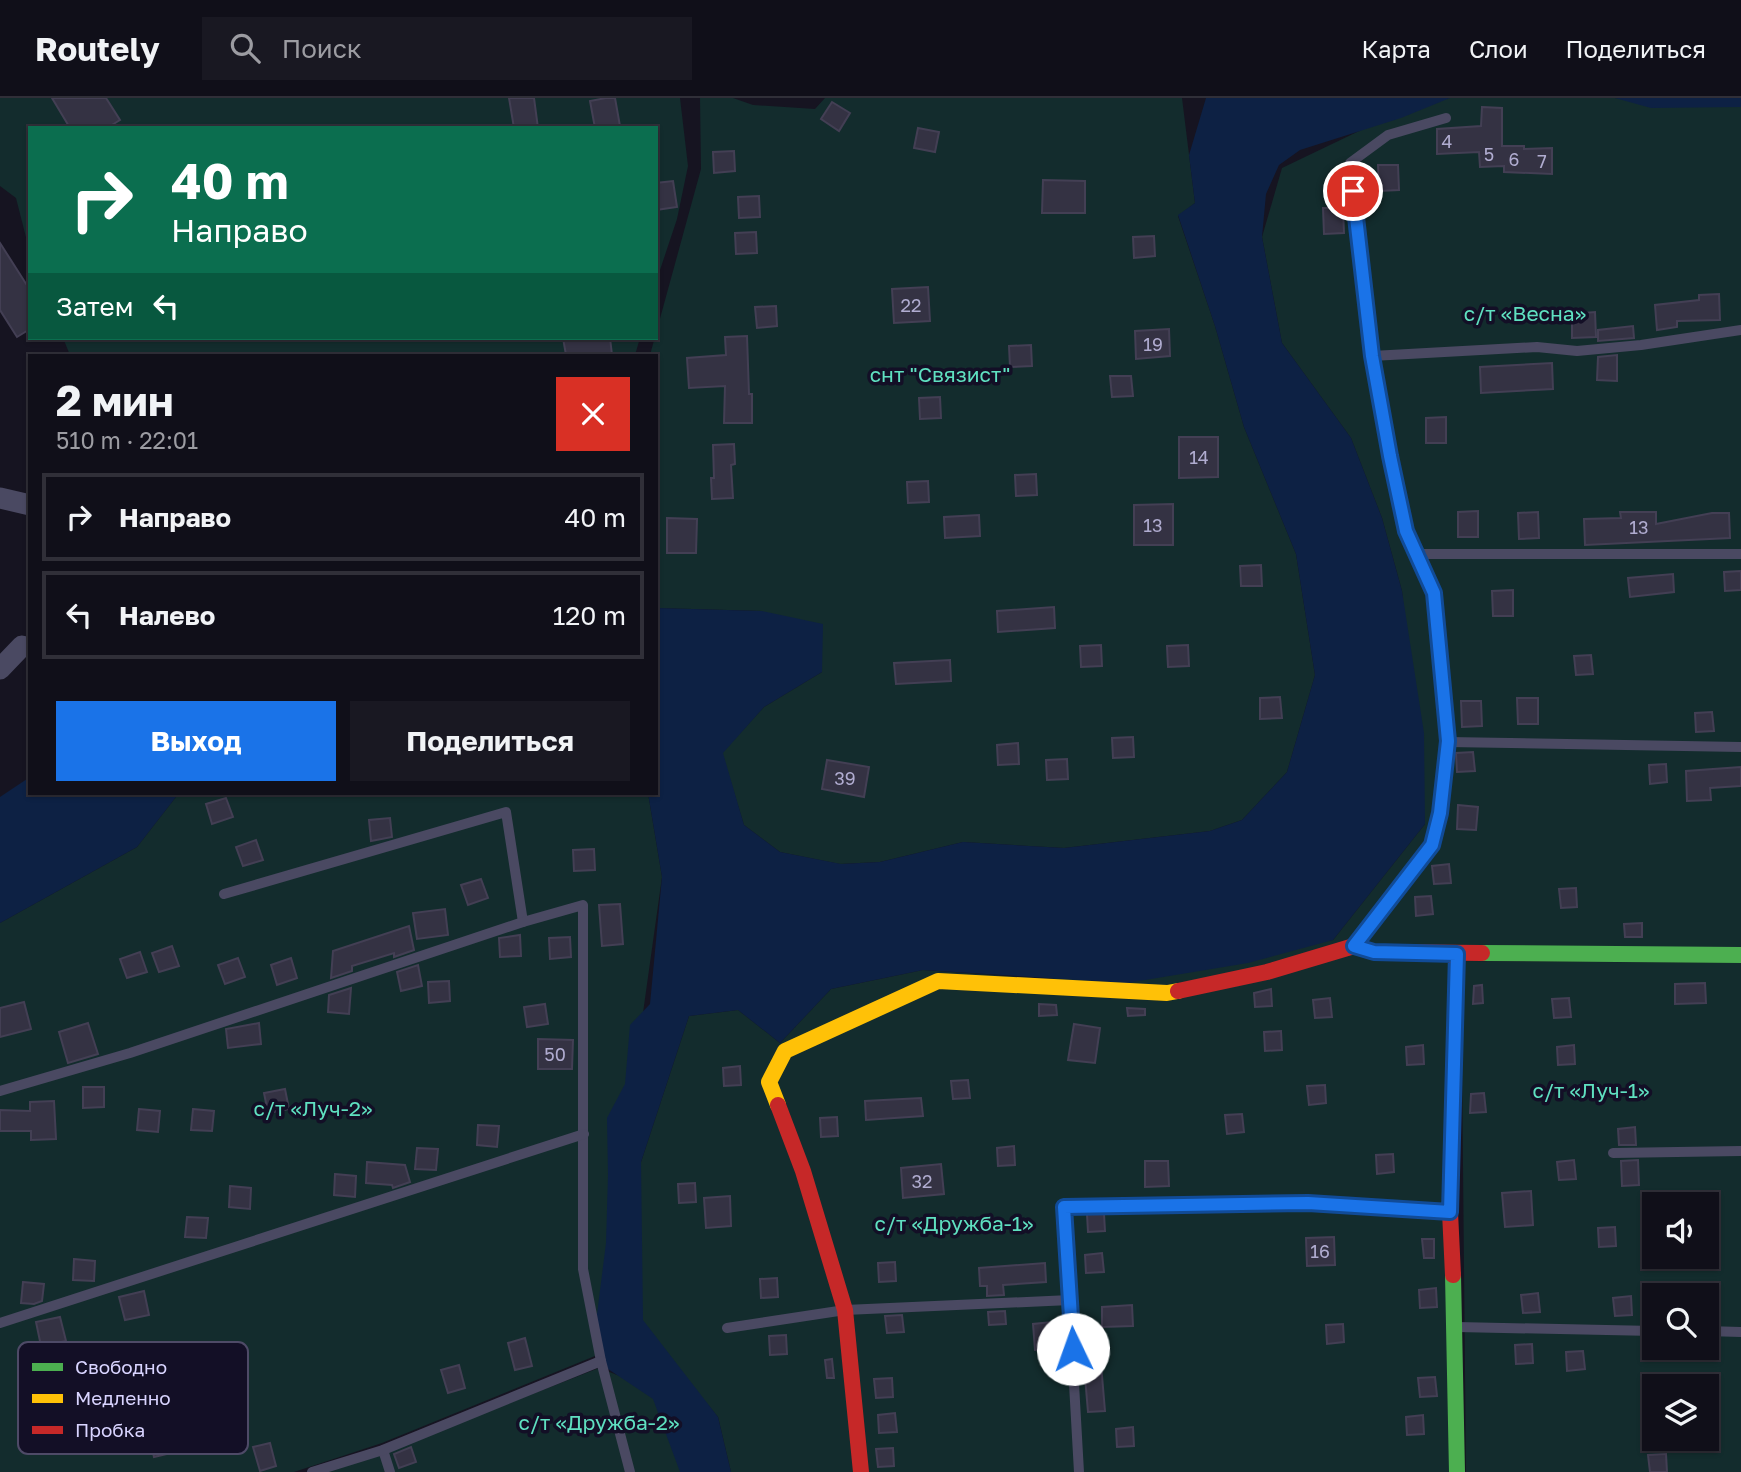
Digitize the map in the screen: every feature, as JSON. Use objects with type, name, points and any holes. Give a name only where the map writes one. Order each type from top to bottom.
[{"type":"street","points":[[0,498],[28,505]]},
{"type":"street","points":[[0,669],[22,646]]},
{"type":"street","points":[[861,1472],[845,1310],[803,1171],[769,1082],[785,1051],[938,981],[1167,993],[1267,971],[1354,946],[1374,952],[1457,954],[1741,955]]},
{"type":"street","points":[[1457,954],[1450,1212],[1457,1472]]},
{"type":"lane","points":[[1354,946],[1432,845],[1440,813],[1448,741],[1434,593],[1406,531],[1372,356],[1350,163],[1388,135],[1446,118]]},
{"type":"lane","points":[[1372,356],[1537,347],[1577,351],[1642,345],[1741,330]]},
{"type":"lane","points":[[1418,554],[1741,554]]},
{"type":"lane","points":[[1448,741],[1741,747]]},
{"type":"lane","points":[[223,894],[506,812],[523,922]]},
{"type":"lane","points":[[0,1091],[130,1053],[523,922],[583,905],[583,1269],[601,1361],[630,1472]]},
{"type":"lane","points":[[0,1323],[584,1133]]},
{"type":"lane","points":[[1613,1153],[1741,1151]]},
{"type":"lane","points":[[1079,1472],[1064,1207],[1308,1203],[1450,1212]]},
{"type":"lane","points":[[727,1328],[845,1310],[1070,1300]]},
{"type":"lane","points":[[1455,1327],[1642,1331]]},
{"type":"lane","points":[[1719,1331],[1741,1332]]},
{"type":"lane","points":[[312,1472],[383,1450],[601,1361]]},
{"type":"lane","points":[[383,1450],[390,1472]]},
{"type":"green space","points":[[0,98],[680,98],[688,166],[677,219],[658,276],[658,126],[28,126],[28,245],[16,198],[0,186]]},
{"type":"green space","name":"снт \"Связист\"","points":[[700,98],[733,98],[753,105],[815,109],[825,98],[1182,98],[1195,203],[1178,216],[1215,326],[1244,427],[1296,554],[1315,675],[1287,772],[1242,820],[1210,831],[1064,848],[963,842],[880,862],[840,864],[780,852],[744,825],[722,753],[764,707],[822,672],[762,611],[658,608],[658,354],[650,354],[654,340],[658,340],[658,326],[701,169]]},
{"type":"green space","points":[[1428,98],[1615,98],[1741,107],[1741,948],[1449,961],[1451,1472],[731,1472],[718,1417],[641,1324],[641,1162],[689,1016],[738,1010],[780,1043],[831,989],[923,970],[1049,979],[1333,940],[1425,824],[1402,591],[1382,518],[1351,438],[1282,343],[1262,237],[1282,168]]},
{"type":"green space","points":[[64,340],[639,340],[635,354],[70,354]]},
{"type":"green space","name":"с/т «Луч-2»","points":[[177,795],[648,795],[662,877],[595,1356],[382,1443],[294,1472],[0,1472],[0,923],[137,847]]},
{"type":"green space","name":"с/т «Луч-1»","points":[[1461,961],[1741,963],[1741,1472],[1466,1472]]},
{"type":"green space","name":"с/т «Дружба-2»","points":[[599,1368],[661,1392],[694,1472],[321,1472],[386,1451]]},
{"type":"water","points":[[1206,98],[1450,98],[1401,118],[1300,150],[1279,165],[1266,194],[1262,237],[1282,343],[1351,438],[1382,518],[1402,591],[1424,733],[1425,824],[1333,940],[1248,963],[1127,983],[923,970],[831,989],[780,1043],[738,1010],[689,1016],[641,1162],[643,1320],[718,1417],[731,1472],[680,1472],[653,1399],[602,1365],[595,1330],[606,1243],[607,1118],[625,1084],[630,1025],[650,1004],[662,877],[648,795],[658,795],[658,608],[762,611],[823,624],[822,672],[764,707],[723,753],[744,825],[780,852],[841,864],[880,862],[963,842],[1064,848],[1210,831],[1242,820],[1287,772],[1315,675],[1296,554],[1244,427],[1215,326],[1178,215],[1195,203],[1189,155]]},
{"type":"water","points":[[1615,98],[1741,98],[1741,107],[1651,108]]},
{"type":"water","points":[[28,778],[28,795],[177,795],[137,847],[0,923],[0,797]]},
{"type":"building","points":[[52,98],[106,98],[120,120],[110,126],[69,126]]},
{"type":"building","points":[[509,98],[534,98],[538,126],[514,126]]},
{"type":"building","points":[[615,98],[620,126],[595,126],[590,101]]},
{"type":"building","points":[[832,102],[850,113],[839,131],[821,119]]},
{"type":"building","points":[[1482,107],[1502,108],[1502,146],[1524,146],[1524,149],[1552,148],[1552,174],[1504,172],[1504,166],[1480,167],[1479,152],[1437,154],[1437,129],[1481,126]]},
{"type":"building","points":[[918,128],[939,132],[935,152],[914,148]]},
{"type":"building","points":[[734,151],[735,171],[714,173],[713,152]]},
{"type":"building","points":[[1378,165],[1398,165],[1399,190],[1379,191]]},
{"type":"building","points":[[1043,180],[1085,181],[1085,213],[1042,213]]},
{"type":"building","points":[[673,181],[677,207],[658,210],[658,183]]},
{"type":"building","points":[[759,196],[760,217],[739,218],[738,197]]},
{"type":"building","points":[[1323,208],[1343,208],[1344,233],[1324,234]]},
{"type":"building","points":[[756,232],[757,253],[736,254],[735,233]]},
{"type":"building","points":[[1154,236],[1155,256],[1134,258],[1133,237]]},
{"type":"building","points":[[0,243],[28,287],[28,330],[17,337],[0,310]]},
{"type":"building","points":[[928,287],[930,321],[894,323],[892,289]]},
{"type":"building","points":[[1719,294],[1720,320],[1677,321],[1677,327],[1657,330],[1655,305],[1699,300],[1699,295]]},
{"type":"building","points":[[776,306],[777,326],[757,328],[755,307]]},
{"type":"building","points":[[1595,312],[1596,337],[1572,338],[1572,314]]},
{"type":"building","points":[[1633,326],[1634,338],[1598,341],[1598,330]]},
{"type":"building","points":[[1169,329],[1170,356],[1136,359],[1135,331]]},
{"type":"building","points":[[747,336],[752,423],[724,423],[725,386],[689,388],[687,358],[726,355],[725,337]]},
{"type":"building","points":[[563,340],[610,340],[612,354],[566,354]]},
{"type":"building","points":[[1031,345],[1032,366],[1010,367],[1009,346]]},
{"type":"building","points":[[1617,355],[1617,381],[1597,380],[1598,357]]},
{"type":"building","points":[[1552,363],[1553,389],[1481,393],[1480,367]]},
{"type":"building","points":[[1110,376],[1131,376],[1133,396],[1112,397]]},
{"type":"building","points":[[940,397],[941,418],[920,419],[919,398]]},
{"type":"building","points":[[1446,417],[1446,443],[1426,443],[1426,418]]},
{"type":"building","points":[[1179,437],[1218,437],[1218,477],[1179,478]]},
{"type":"building","points":[[734,444],[735,464],[731,465],[733,498],[712,499],[713,445]]},
{"type":"building","points":[[1036,474],[1037,495],[1016,496],[1015,475]]},
{"type":"building","points":[[928,481],[929,502],[908,503],[907,482]]},
{"type":"building","points":[[1173,504],[1173,545],[1134,545],[1134,505]]},
{"type":"building","points":[[1478,511],[1478,537],[1458,537],[1458,512]]},
{"type":"building","points":[[1538,512],[1539,538],[1519,539],[1518,513]]},
{"type":"building","points":[[1620,512],[1656,512],[1656,524],[1712,513],[1729,513],[1730,538],[1585,545],[1584,519],[1621,518]]},
{"type":"building","points":[[979,515],[980,536],[945,538],[944,517]]},
{"type":"building","points":[[667,518],[697,519],[696,553],[667,553]]},
{"type":"building","points":[[1261,565],[1262,586],[1241,586],[1240,566]]},
{"type":"building","points":[[1741,571],[1741,590],[1725,591],[1724,572]]},
{"type":"building","points":[[1673,574],[1674,592],[1630,597],[1628,578]]},
{"type":"building","points":[[1513,590],[1513,616],[1493,616],[1492,591]]},
{"type":"building","points":[[1054,607],[1055,628],[998,632],[997,611]]},
{"type":"building","points":[[1101,645],[1102,666],[1081,667],[1080,646]]},
{"type":"building","points":[[1188,645],[1189,666],[1168,667],[1167,646]]},
{"type":"building","points":[[1591,655],[1593,674],[1576,675],[1574,656]]},
{"type":"building","points":[[950,660],[951,681],[896,684],[894,663]]},
{"type":"building","points":[[1280,697],[1282,718],[1260,719],[1260,698]]},
{"type":"building","points":[[1517,698],[1538,698],[1538,724],[1518,724]]},
{"type":"building","points":[[1461,701],[1481,701],[1482,726],[1462,727]]},
{"type":"building","points":[[1712,712],[1714,731],[1696,732],[1695,713]]},
{"type":"building","points":[[1133,737],[1134,757],[1113,758],[1112,738]]},
{"type":"building","points":[[1018,743],[1019,764],[998,765],[997,745]]},
{"type":"building","points":[[1473,752],[1475,771],[1457,772],[1456,753]]},
{"type":"building","points":[[1067,759],[1068,779],[1047,780],[1046,760]]},
{"type":"building","points":[[827,760],[869,767],[864,797],[822,789]]},
{"type":"building","points":[[1666,764],[1667,782],[1650,784],[1649,765]]},
{"type":"building","points":[[1741,767],[1741,786],[1710,788],[1711,800],[1687,801],[1686,771]]},
{"type":"building","points":[[226,798],[233,817],[212,824],[206,804]]},
{"type":"building","points":[[1458,805],[1478,807],[1476,830],[1457,829]]},
{"type":"building","points":[[390,818],[392,837],[371,841],[369,820]]},
{"type":"building","points":[[256,840],[263,860],[243,866],[236,847]]},
{"type":"building","points":[[594,849],[595,870],[574,871],[573,850]]},
{"type":"building","points":[[1449,864],[1451,883],[1434,884],[1432,866]]},
{"type":"building","points":[[481,879],[488,898],[468,905],[461,885]]},
{"type":"building","points":[[1576,888],[1577,907],[1561,908],[1559,889]]},
{"type":"building","points":[[1431,896],[1433,914],[1416,916],[1415,897]]},
{"type":"building","points":[[620,904],[623,944],[602,946],[599,905]]},
{"type":"building","points":[[445,909],[448,935],[417,939],[413,913]]},
{"type":"building","points":[[1642,923],[1642,937],[1625,937],[1624,924]]},
{"type":"building","points":[[409,926],[414,950],[352,966],[352,971],[331,978],[333,951]]},
{"type":"building","points":[[520,935],[521,956],[500,957],[499,938]]},
{"type":"building","points":[[570,937],[571,957],[550,959],[549,938]]},
{"type":"building","points":[[172,946],[179,966],[159,972],[152,953]]},
{"type":"building","points":[[140,952],[147,972],[127,978],[120,959]]},
{"type":"building","points":[[238,958],[245,977],[225,984],[218,965]]},
{"type":"building","points":[[291,958],[297,978],[277,985],[271,965]]},
{"type":"building","points":[[418,965],[422,986],[401,991],[397,972]]},
{"type":"building","points":[[449,981],[450,1001],[429,1003],[428,982]]},
{"type":"building","points":[[1705,983],[1706,1003],[1675,1004],[1675,984]]},
{"type":"building","points":[[1482,985],[1483,1003],[1473,1004],[1474,986]]},
{"type":"building","points":[[351,988],[349,1014],[328,1012],[329,995]]},
{"type":"building","points":[[1271,989],[1272,1006],[1255,1007],[1254,993]]},
{"type":"building","points":[[1330,998],[1332,1017],[1315,1018],[1313,1000]]},
{"type":"building","points":[[1569,998],[1571,1017],[1554,1018],[1552,999]]},
{"type":"building","points":[[24,1002],[31,1029],[0,1037],[0,1008]]},
{"type":"building","points":[[545,1004],[548,1024],[527,1027],[524,1007]]},
{"type":"building","points":[[1039,1004],[1056,1005],[1057,1015],[1039,1016]]},
{"type":"building","points":[[1127,1008],[1145,1009],[1145,1015],[1128,1016]]},
{"type":"building","points":[[88,1023],[98,1054],[68,1063],[59,1032]]},
{"type":"building","points":[[259,1023],[261,1044],[228,1048],[226,1029]]},
{"type":"building","points":[[1074,1024],[1100,1028],[1095,1063],[1068,1060]]},
{"type":"building","points":[[1281,1031],[1282,1050],[1265,1051],[1264,1032]]},
{"type":"building","points":[[538,1039],[573,1040],[572,1069],[538,1069]]},
{"type":"building","points":[[1423,1045],[1424,1064],[1407,1065],[1406,1047]]},
{"type":"building","points":[[1574,1045],[1575,1064],[1558,1065],[1557,1047]]},
{"type":"building","points":[[740,1066],[741,1085],[724,1086],[723,1068]]},
{"type":"building","points":[[968,1080],[970,1098],[953,1099],[951,1081]]},
{"type":"building","points":[[1325,1085],[1326,1103],[1309,1105],[1307,1086]]},
{"type":"building","points":[[83,1087],[104,1087],[104,1107],[83,1108]]},
{"type":"building","points":[[285,1089],[289,1109],[268,1113],[264,1093]]},
{"type":"building","points":[[1484,1093],[1486,1112],[1470,1113],[1471,1094]]},
{"type":"building","points":[[921,1098],[923,1116],[866,1120],[865,1101]]},
{"type":"building","points":[[54,1101],[56,1139],[31,1140],[31,1131],[0,1131],[0,1110],[30,1111],[30,1102]]},
{"type":"building","points":[[139,1109],[160,1111],[158,1132],[137,1130]]},
{"type":"building","points":[[193,1109],[214,1111],[212,1131],[191,1130]]},
{"type":"building","points":[[1242,1114],[1244,1132],[1227,1134],[1225,1115]]},
{"type":"building","points":[[837,1117],[838,1136],[821,1137],[820,1118]]},
{"type":"building","points":[[478,1125],[499,1126],[497,1147],[477,1145]]},
{"type":"building","points":[[1635,1127],[1636,1145],[1619,1145],[1618,1129]]},
{"type":"building","points":[[1014,1146],[1015,1165],[998,1166],[997,1148]]},
{"type":"building","points":[[417,1148],[438,1149],[436,1170],[415,1169]]},
{"type":"building","points":[[1393,1154],[1394,1172],[1377,1174],[1376,1155]]},
{"type":"building","points":[[1574,1160],[1576,1179],[1559,1180],[1557,1162]]},
{"type":"building","points":[[1638,1160],[1639,1185],[1622,1186],[1621,1161]]},
{"type":"building","points":[[1145,1161],[1168,1161],[1169,1186],[1145,1187]]},
{"type":"building","points":[[367,1162],[405,1165],[410,1182],[393,1188],[392,1185],[366,1183]]},
{"type":"building","points":[[941,1164],[944,1194],[903,1198],[901,1168]]},
{"type":"building","points":[[335,1174],[356,1176],[355,1197],[334,1195]]},
{"type":"building","points":[[695,1183],[696,1202],[679,1203],[678,1184]]},
{"type":"building","points":[[230,1186],[251,1188],[250,1209],[229,1207]]},
{"type":"building","points":[[1531,1191],[1533,1225],[1505,1227],[1502,1193]]},
{"type":"building","points":[[730,1196],[731,1226],[706,1228],[704,1198]]},
{"type":"building","points":[[1087,1214],[1104,1214],[1105,1231],[1088,1232]]},
{"type":"building","points":[[187,1217],[208,1218],[206,1238],[185,1237]]},
{"type":"building","points":[[1615,1227],[1616,1246],[1599,1247],[1598,1228]]},
{"type":"building","points":[[1334,1237],[1335,1265],[1307,1266],[1306,1238]]},
{"type":"building","points":[[1422,1239],[1434,1239],[1434,1258],[1424,1258]]},
{"type":"building","points":[[1102,1253],[1104,1272],[1086,1273],[1085,1255]]},
{"type":"building","points":[[74,1259],[95,1261],[94,1281],[73,1280]]},
{"type":"building","points":[[895,1262],[896,1281],[879,1282],[878,1263]]},
{"type":"building","points":[[1045,1263],[1046,1282],[1003,1285],[1004,1295],[987,1296],[987,1286],[980,1286],[979,1268]]},
{"type":"building","points":[[777,1278],[778,1297],[761,1298],[760,1279]]},
{"type":"building","points":[[23,1282],[44,1284],[42,1301],[34,1304],[21,1303]]},
{"type":"building","points":[[1436,1288],[1437,1307],[1420,1308],[1419,1290]]},
{"type":"building","points":[[144,1291],[149,1315],[125,1320],[119,1297]]},
{"type":"building","points":[[1538,1293],[1540,1312],[1523,1313],[1521,1295]]},
{"type":"building","points":[[1631,1296],[1632,1315],[1615,1316],[1613,1298]]},
{"type":"building","points":[[1132,1305],[1133,1326],[1102,1327],[1102,1307]]},
{"type":"building","points":[[1005,1311],[1006,1324],[989,1325],[988,1312]]},
{"type":"building","points":[[902,1315],[904,1332],[887,1333],[885,1316]]},
{"type":"building","points":[[60,1317],[66,1341],[40,1342],[36,1322]]},
{"type":"building","points":[[1062,1321],[1064,1348],[1035,1350],[1033,1324]]},
{"type":"building","points":[[1343,1324],[1344,1342],[1327,1344],[1326,1325]]},
{"type":"building","points":[[786,1335],[787,1354],[770,1355],[769,1336]]},
{"type":"building","points":[[525,1338],[532,1366],[515,1370],[508,1343]]},
{"type":"building","points":[[1532,1344],[1533,1363],[1516,1364],[1515,1345]]},
{"type":"building","points":[[1583,1351],[1585,1369],[1567,1371],[1566,1352]]},
{"type":"building","points":[[1100,1352],[1105,1411],[1088,1412],[1083,1353]]},
{"type":"building","points":[[832,1359],[834,1378],[827,1378],[825,1360]]},
{"type":"building","points":[[459,1365],[465,1388],[448,1393],[441,1370]]},
{"type":"building","points":[[1435,1377],[1437,1396],[1420,1397],[1418,1378]]},
{"type":"building","points":[[892,1378],[893,1397],[876,1398],[874,1379]]},
{"type":"building","points":[[895,1413],[897,1432],[879,1433],[878,1415]]},
{"type":"building","points":[[1423,1415],[1424,1434],[1407,1435],[1406,1417]]},
{"type":"building","points":[[1133,1427],[1134,1446],[1117,1447],[1116,1429]]},
{"type":"building","points":[[270,1443],[276,1466],[260,1471],[253,1447]]},
{"type":"building","points":[[411,1447],[416,1462],[399,1468],[394,1454]]},
{"type":"building","points":[[893,1448],[894,1466],[878,1467],[876,1449]]},
{"type":"building","points":[[1666,1454],[1667,1472],[1650,1472],[1648,1455]]},
{"type":"traffic: fast","points":[[1482,953],[1741,955]]},
{"type":"traffic: fast","points":[[1453,1275],[1457,1472]]},
{"type":"traffic: slow","points":[[778,1105],[769,1082],[785,1051],[938,981],[1167,993],[1178,991]]},
{"type":"traffic: jam","points":[[1178,991],[1267,972],[1354,946],[1374,952],[1482,953]]},
{"type":"traffic: jam","points":[[1453,1275],[1450,1212],[1457,954]]},
{"type":"traffic: jam","points":[[778,1105],[803,1171],[845,1310],[861,1472]]},
{"type":"route","points":[[1073,1349],[1064,1207],[1308,1203],[1450,1212],[1457,954],[1374,952],[1354,946],[1432,845],[1440,813],[1448,741],[1434,593],[1406,531],[1390,456],[1372,356],[1353,191]]},
{"type":"park label","name":"с/т «Весна»","points":[[1525,313]]},
{"type":"park label","name":"с/т «Дружба-1»","points":[[954,1223]]}]
